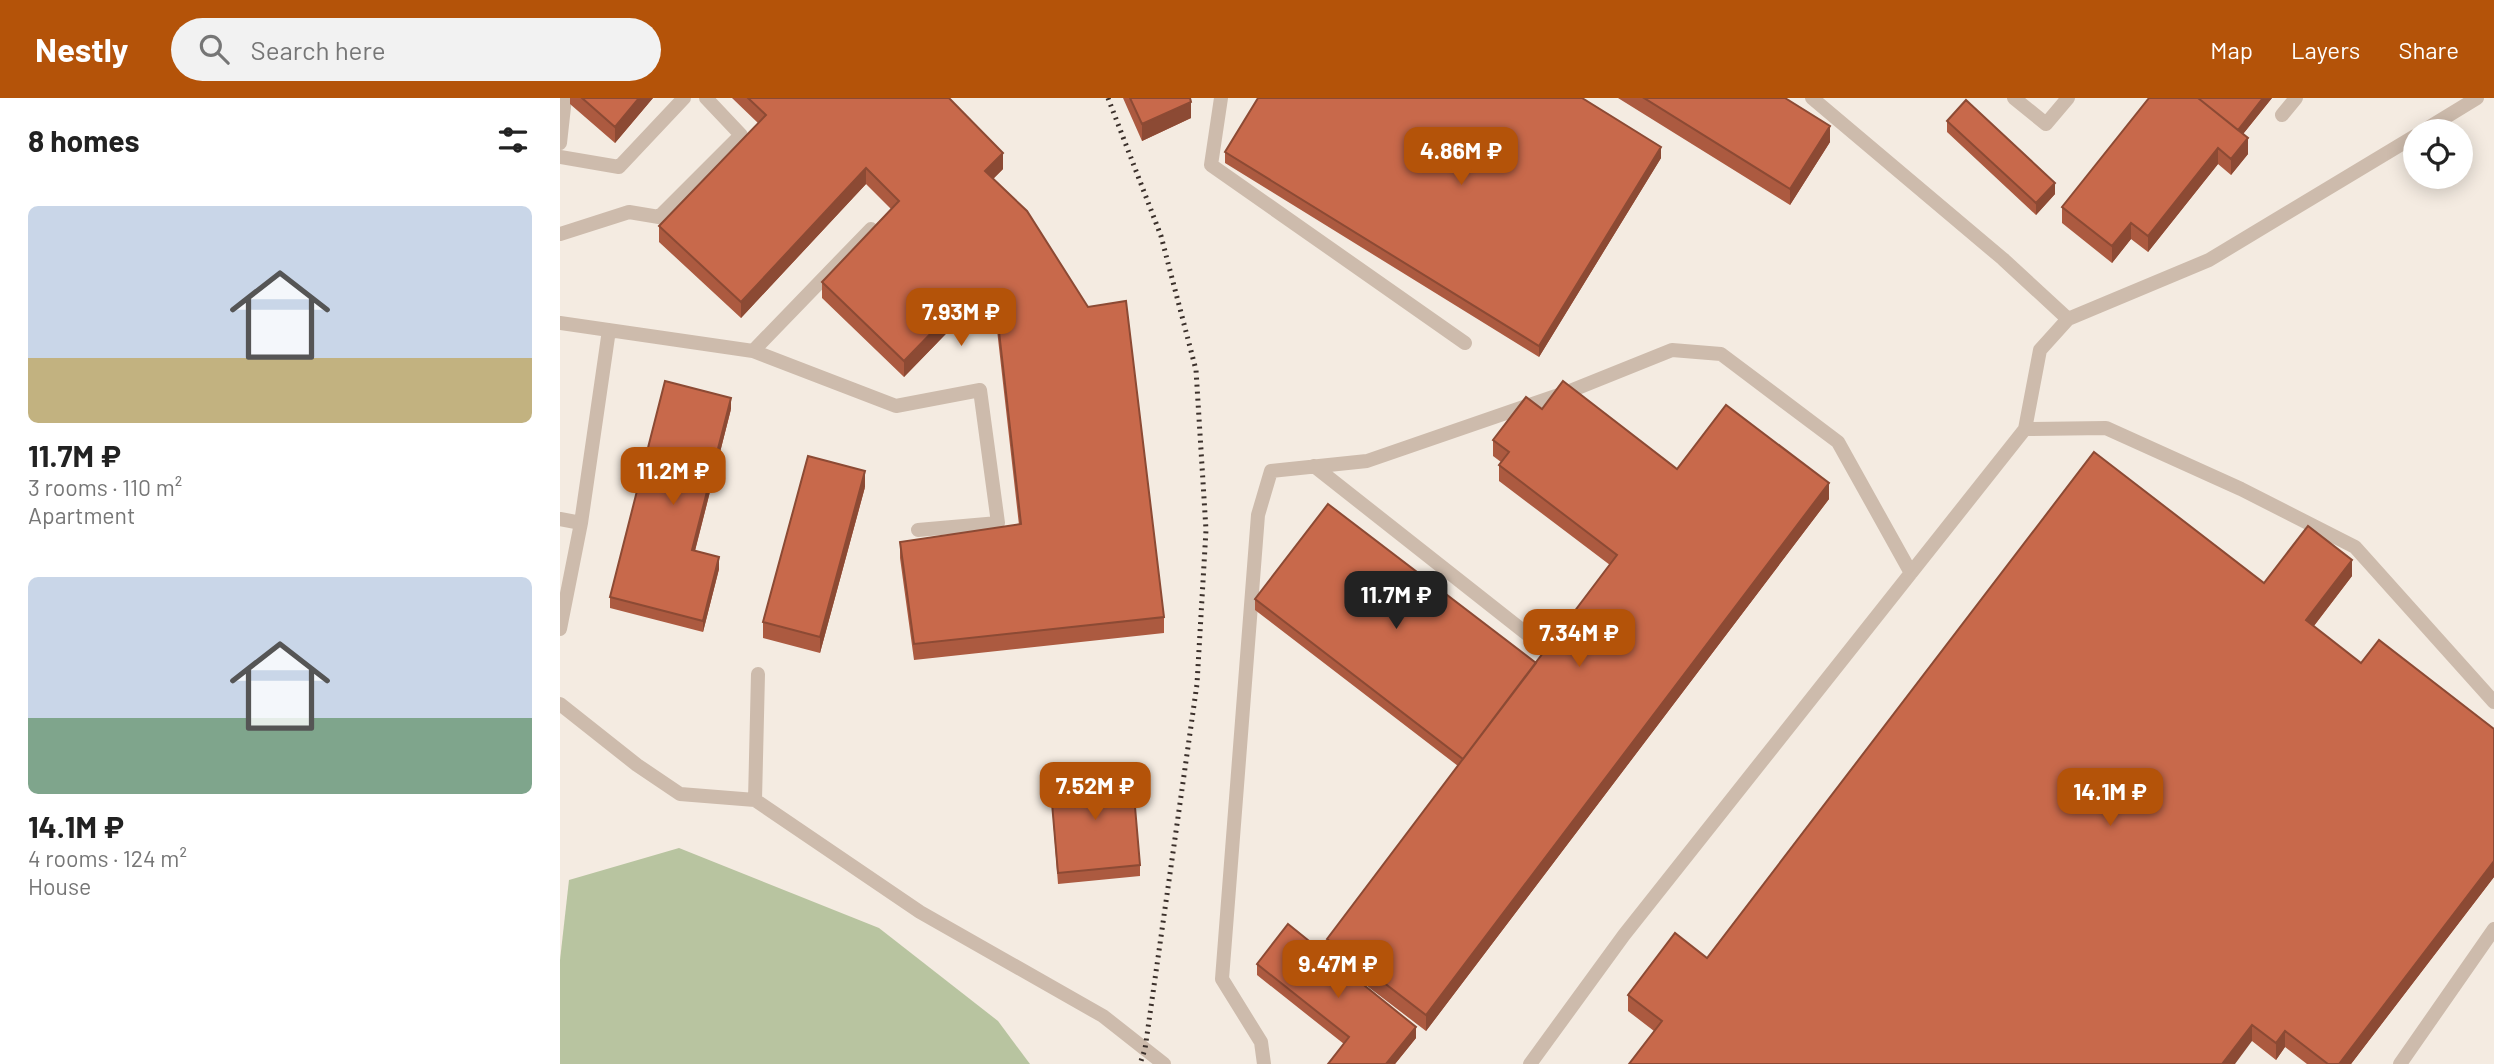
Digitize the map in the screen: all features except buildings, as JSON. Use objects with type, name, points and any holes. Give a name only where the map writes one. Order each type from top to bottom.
[{"type":"lane","points":[[560,143],[565,98]]},
{"type":"lane","points":[[560,157],[619,167],[684,98]]},
{"type":"lane","points":[[560,234],[629,212],[659,217],[741,135],[706,98]]},
{"type":"lane","points":[[1221,98],[1211,165],[1465,343]]},
{"type":"lane","points":[[1812,98],[2003,259],[2068,319]]},
{"type":"lane","points":[[2014,98],[2046,124],[2068,98]]},
{"type":"lane","points":[[2282,115],[2296,98]]},
{"type":"lane","points":[[2443,119],[2477,98]]},
{"type":"lane","points":[[1530,1064],[1624,935],[2025,429],[2040,350],[2068,319],[2209,260],[2403,143]]},
{"type":"lane","points":[[753,351],[870,229]]},
{"type":"lane","points":[[560,323],[753,351],[896,405],[980,390],[998,523],[918,530]]},
{"type":"lane","points":[[560,629],[581,523],[609,330]]},
{"type":"lane","points":[[1264,1064],[1261,1042],[1222,979],[1258,515],[1270,471],[1367,461],[1570,391],[1672,350],[1721,354],[1838,442],[1911,573]]},
{"type":"lane","points":[[2025,429],[2106,428],[2241,489],[2355,547],[2494,702]]},
{"type":"lane","points":[[1314,466],[1527,634]]},
{"type":"lane","points":[[560,519],[581,523]]},
{"type":"lane","points":[[755,800],[758,674]]},
{"type":"lane","points":[[560,704],[637,765],[680,794],[755,800],[920,912],[1103,1016],[1164,1064]]},
{"type":"lane","points":[[2400,1064],[2494,929]]},
{"type":"green space","points":[[679,848],[879,928],[998,1021],[1030,1064],[560,1064],[560,960],[569,880]]},
{"type":"railway","points":[[1108,98],[1161,236],[1196,370],[1206,530],[1197,684],[1145,1049],[1140,1064]]}]
